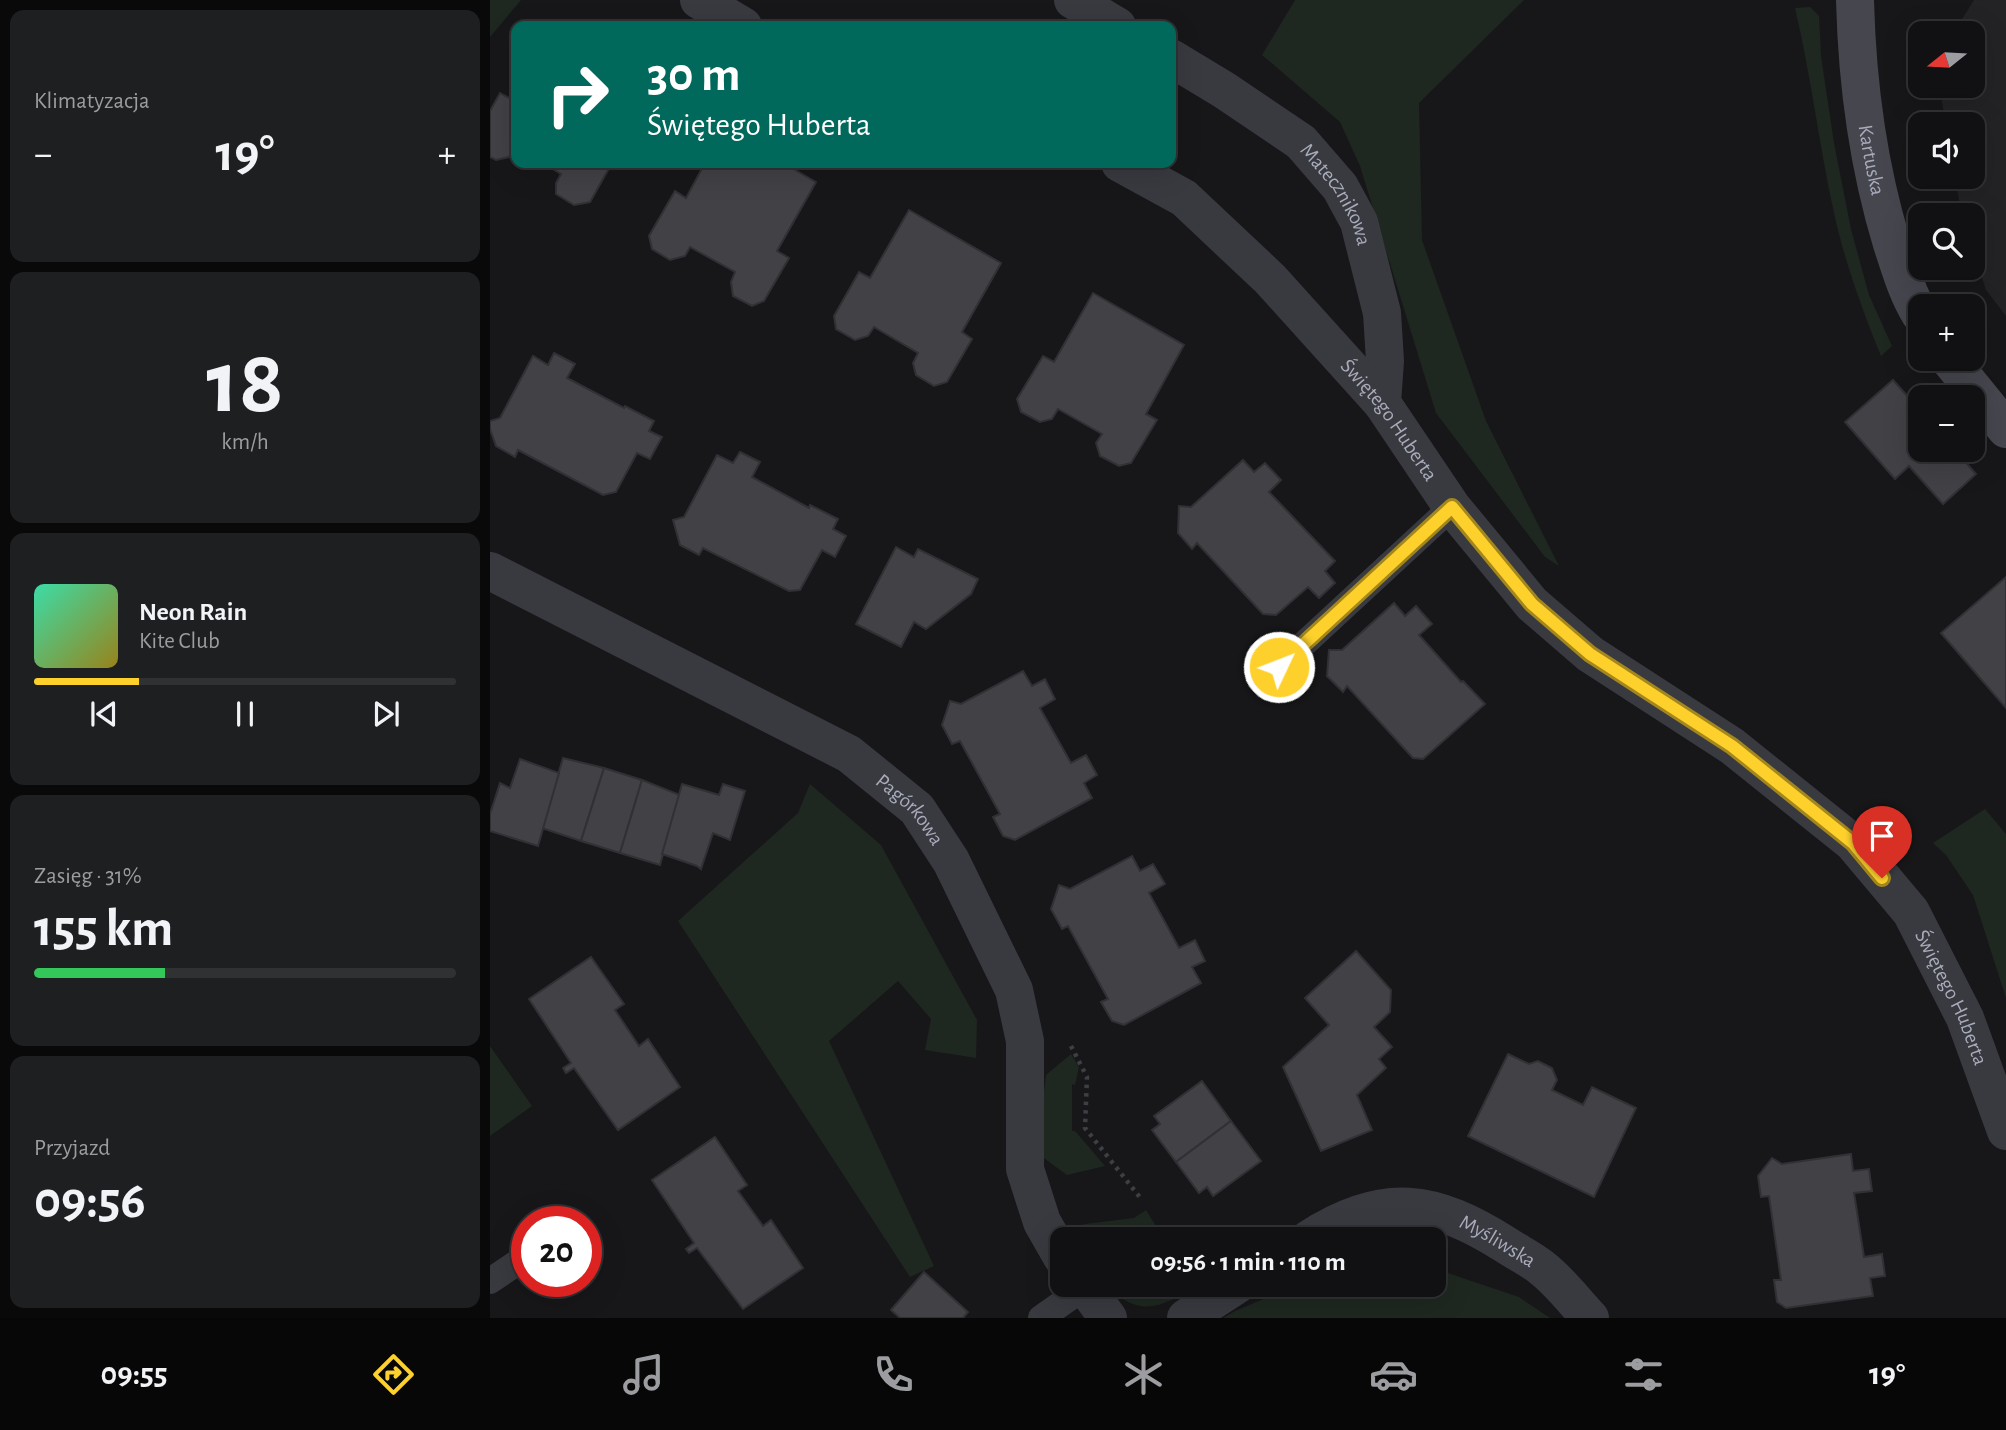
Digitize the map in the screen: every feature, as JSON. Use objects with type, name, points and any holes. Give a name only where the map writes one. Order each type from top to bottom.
[{"type":"street","points":[[699,0],[735,21]]},
{"type":"street","points":[[1073,0],[1109,21]]},
{"type":"street","name":"Kartuska","points":[[1855,0],[1865,118],[1876,185],[1900,270],[1911,294]]},
{"type":"street","name":"Matecznikowa","points":[[1176,61],[1301,142],[1340,187],[1359,222],[1382,313],[1385,361],[1382,403]]},
{"type":"street","name":"Świętego Huberta","points":[[1129,168],[1184,198],[1270,279],[1382,403],[1452,507],[1532,604],[1590,654],[1732,746],[1853,843],[1910,912],[1965,1018],[2006,1131]]},
{"type":"street","points":[[1960,371],[2006,429]]},
{"type":"street","name":"Pagórkowa","points":[[490,571],[849,754],[917,809],[951,861],[1014,990],[1025,1041],[1025,1169],[1042,1222],[1050,1236]]},
{"type":"street","name":"Myśliwska","points":[[1328,1227],[1357,1213],[1391,1207],[1431,1209],[1481,1229],[1542,1268],[1590,1318]]},
{"type":"street","points":[[1092,1297],[1108,1318]]},
{"type":"street","points":[[1186,1318],[1218,1297]]},
{"type":"lane","points":[[1279,667],[1452,507]]},
{"type":"lane","points":[[490,1281],[511,1267]]},
{"type":"lane","points":[[1041,1318],[1069,1297]]},
{"type":"shaded area","points":[[490,0],[521,0],[490,37]]},
{"type":"shaded area","points":[[1295,0],[1524,0],[1419,103],[1422,240],[1486,421],[1559,566],[1545,557],[1436,413],[1360,166],[1340,122],[1262,55]]},
{"type":"shaded area","points":[[1974,0],[2006,0],[2006,316],[1986,290],[1983,280],[1985,280],[1985,203],[1960,203],[1957,189],[1985,189],[1985,112],[1944,112],[1941,98],[1985,98],[1985,21],[1961,21]]},
{"type":"shaded area","points":[[1810,7],[1819,16],[1821,56],[1834,143],[1851,229],[1869,295],[1892,346],[1881,356],[1849,267],[1829,187],[1795,8]]},
{"type":"shaded area","points":[[810,784],[881,845],[977,1020],[976,1058],[925,1050],[931,1019],[898,981],[829,1041],[934,1266],[910,1277],[678,921],[798,813]]},
{"type":"shaded area","points":[[1985,809],[2006,834],[2006,998],[1973,895],[1946,855],[1933,843]]},
{"type":"shaded area","points":[[490,1046],[532,1106],[490,1136]]},
{"type":"shaded area","points":[[1071,1054],[1079,1067],[1075,1085],[1072,1084],[1072,1131],[1075,1131],[1105,1166],[1067,1175],[1041,1156],[1040,1123],[1046,1075]]},
{"type":"shaded area","points":[[1146,1210],[1157,1227],[1076,1227],[1085,1224],[1134,1218]]},
{"type":"shaded area","points":[[1446,1272],[1519,1297],[1550,1318],[1223,1318],[1268,1297],[1446,1297]]},
{"type":"shaded area","points":[[1120,1297],[1177,1297],[1150,1306],[1129,1302]]},
{"type":"building","points":[[500,93],[511,99],[511,154],[496,160],[490,157],[490,111]]},
{"type":"building","points":[[551,168],[609,168],[590,202],[574,205],[556,194],[556,183],[561,174]]},
{"type":"building","points":[[702,168],[792,168],[816,182],[777,251],[789,258],[764,301],[752,306],[733,296],[731,282],[735,272],[690,247],[685,256],[670,260],[652,249],[649,236],[675,191],[686,198]]},
{"type":"building","points":[[909,210],[1001,263],[962,332],[972,339],[947,382],[934,386],[916,375],[913,363],[918,353],[874,327],[868,336],[855,340],[836,329],[834,316],[859,272],[870,278]]},
{"type":"building","points":[[1093,293],[1184,345],[1146,414],[1157,420],[1131,463],[1119,466],[1100,456],[1096,443],[1102,434],[1058,409],[1052,419],[1040,422],[1021,412],[1017,399],[1043,356],[1054,362]]},
{"type":"building","points":[[554,353],[575,364],[567,378],[654,421],[649,431],[662,437],[650,459],[637,453],[616,492],[603,495],[518,450],[515,457],[496,446],[490,421],[500,418],[533,356],[548,365]]},
{"type":"building","points":[[1893,380],[1908,397],[1908,462],[1966,462],[1976,474],[1943,504],[1909,466],[1895,479],[1845,422]]},
{"type":"building","points":[[740,452],[760,462],[752,477],[809,508],[810,505],[838,519],[833,529],[846,536],[835,557],[822,550],[800,590],[789,591],[703,548],[699,555],[680,545],[673,520],[684,517],[717,455],[733,463]]},
{"type":"building","points":[[1243,460],[1254,472],[1265,463],[1281,480],[1269,492],[1335,561],[1325,571],[1335,583],[1319,598],[1308,587],[1276,615],[1263,614],[1197,543],[1192,549],[1178,533],[1179,506],[1191,507]]},
{"type":"building","points":[[896,547],[914,557],[918,549],[978,579],[971,594],[926,629],[914,622],[901,647],[856,624]]},
{"type":"building","points":[[2006,577],[2006,708],[1941,633]]},
{"type":"building","points":[[1394,603],[1405,616],[1416,606],[1432,624],[1419,635],[1461,682],[1485,704],[1423,759],[1413,758],[1347,686],[1343,692],[1327,676],[1329,650],[1342,650]]},
{"type":"building","points":[[1023,671],[1032,686],[1045,679],[1055,699],[1040,708],[1071,763],[1086,755],[1097,775],[1084,783],[1092,798],[1015,840],[1003,836],[993,817],[1000,814],[960,741],[952,744],[942,725],[950,701],[961,704]]},
{"type":"building","points":[[563,758],[604,768],[581,841],[542,828]]},
{"type":"building","points":[[520,759],[559,773],[538,846],[490,831],[490,814],[500,783],[510,788]]},
{"type":"building","points":[[604,768],[642,780],[620,853],[581,841]]},
{"type":"building","points":[[642,780],[680,795],[660,865],[620,853]]},
{"type":"building","points":[[682,784],[719,795],[723,784],[745,791],[730,840],[713,833],[701,869],[662,854]]},
{"type":"building","points":[[1132,856],[1140,871],[1153,864],[1165,884],[1149,893],[1179,948],[1195,940],[1205,961],[1192,967],[1201,983],[1124,1025],[1112,1021],[1101,1002],[1108,999],[1068,926],[1062,929],[1051,909],[1059,885],[1070,889]]},
{"type":"building","points":[[1356,951],[1391,990],[1390,1012],[1374,1027],[1392,1047],[1379,1059],[1386,1068],[1357,1095],[1372,1130],[1321,1151],[1283,1067],[1329,1025],[1305,998]]},
{"type":"building","points":[[591,957],[624,1004],[615,1010],[639,1046],[648,1039],[680,1087],[618,1130],[574,1068],[566,1073],[563,1068],[571,1063],[529,999]]},
{"type":"building","points":[[1508,1054],[1529,1064],[1538,1061],[1552,1068],[1557,1080],[1552,1090],[1583,1105],[1592,1087],[1636,1108],[1594,1197],[1468,1136]]},
{"type":"building","points":[[1202,1081],[1231,1121],[1176,1162],[1152,1130],[1160,1124],[1154,1116]]},
{"type":"building","points":[[1231,1121],[1261,1161],[1213,1196],[1207,1187],[1199,1193],[1176,1162]]},
{"type":"building","points":[[715,1137],[747,1185],[738,1191],[763,1226],[771,1220],[803,1268],[743,1309],[697,1248],[689,1253],[686,1249],[694,1243],[652,1180]]},
{"type":"building","points":[[1851,1154],[1853,1171],[1869,1169],[1872,1191],[1854,1193],[1864,1257],[1882,1254],[1885,1276],[1870,1278],[1873,1296],[1786,1308],[1777,1302],[1774,1280],[1781,1280],[1769,1196],[1761,1197],[1758,1176],[1772,1158],[1782,1164]]},
{"type":"building","points":[[924,1272],[968,1312],[963,1318],[900,1318],[891,1310]]},
{"type":"route","points":[[1279,667],[1452,507],[1532,604],[1590,654],[1732,746],[1853,843],[1882,878]]}]
